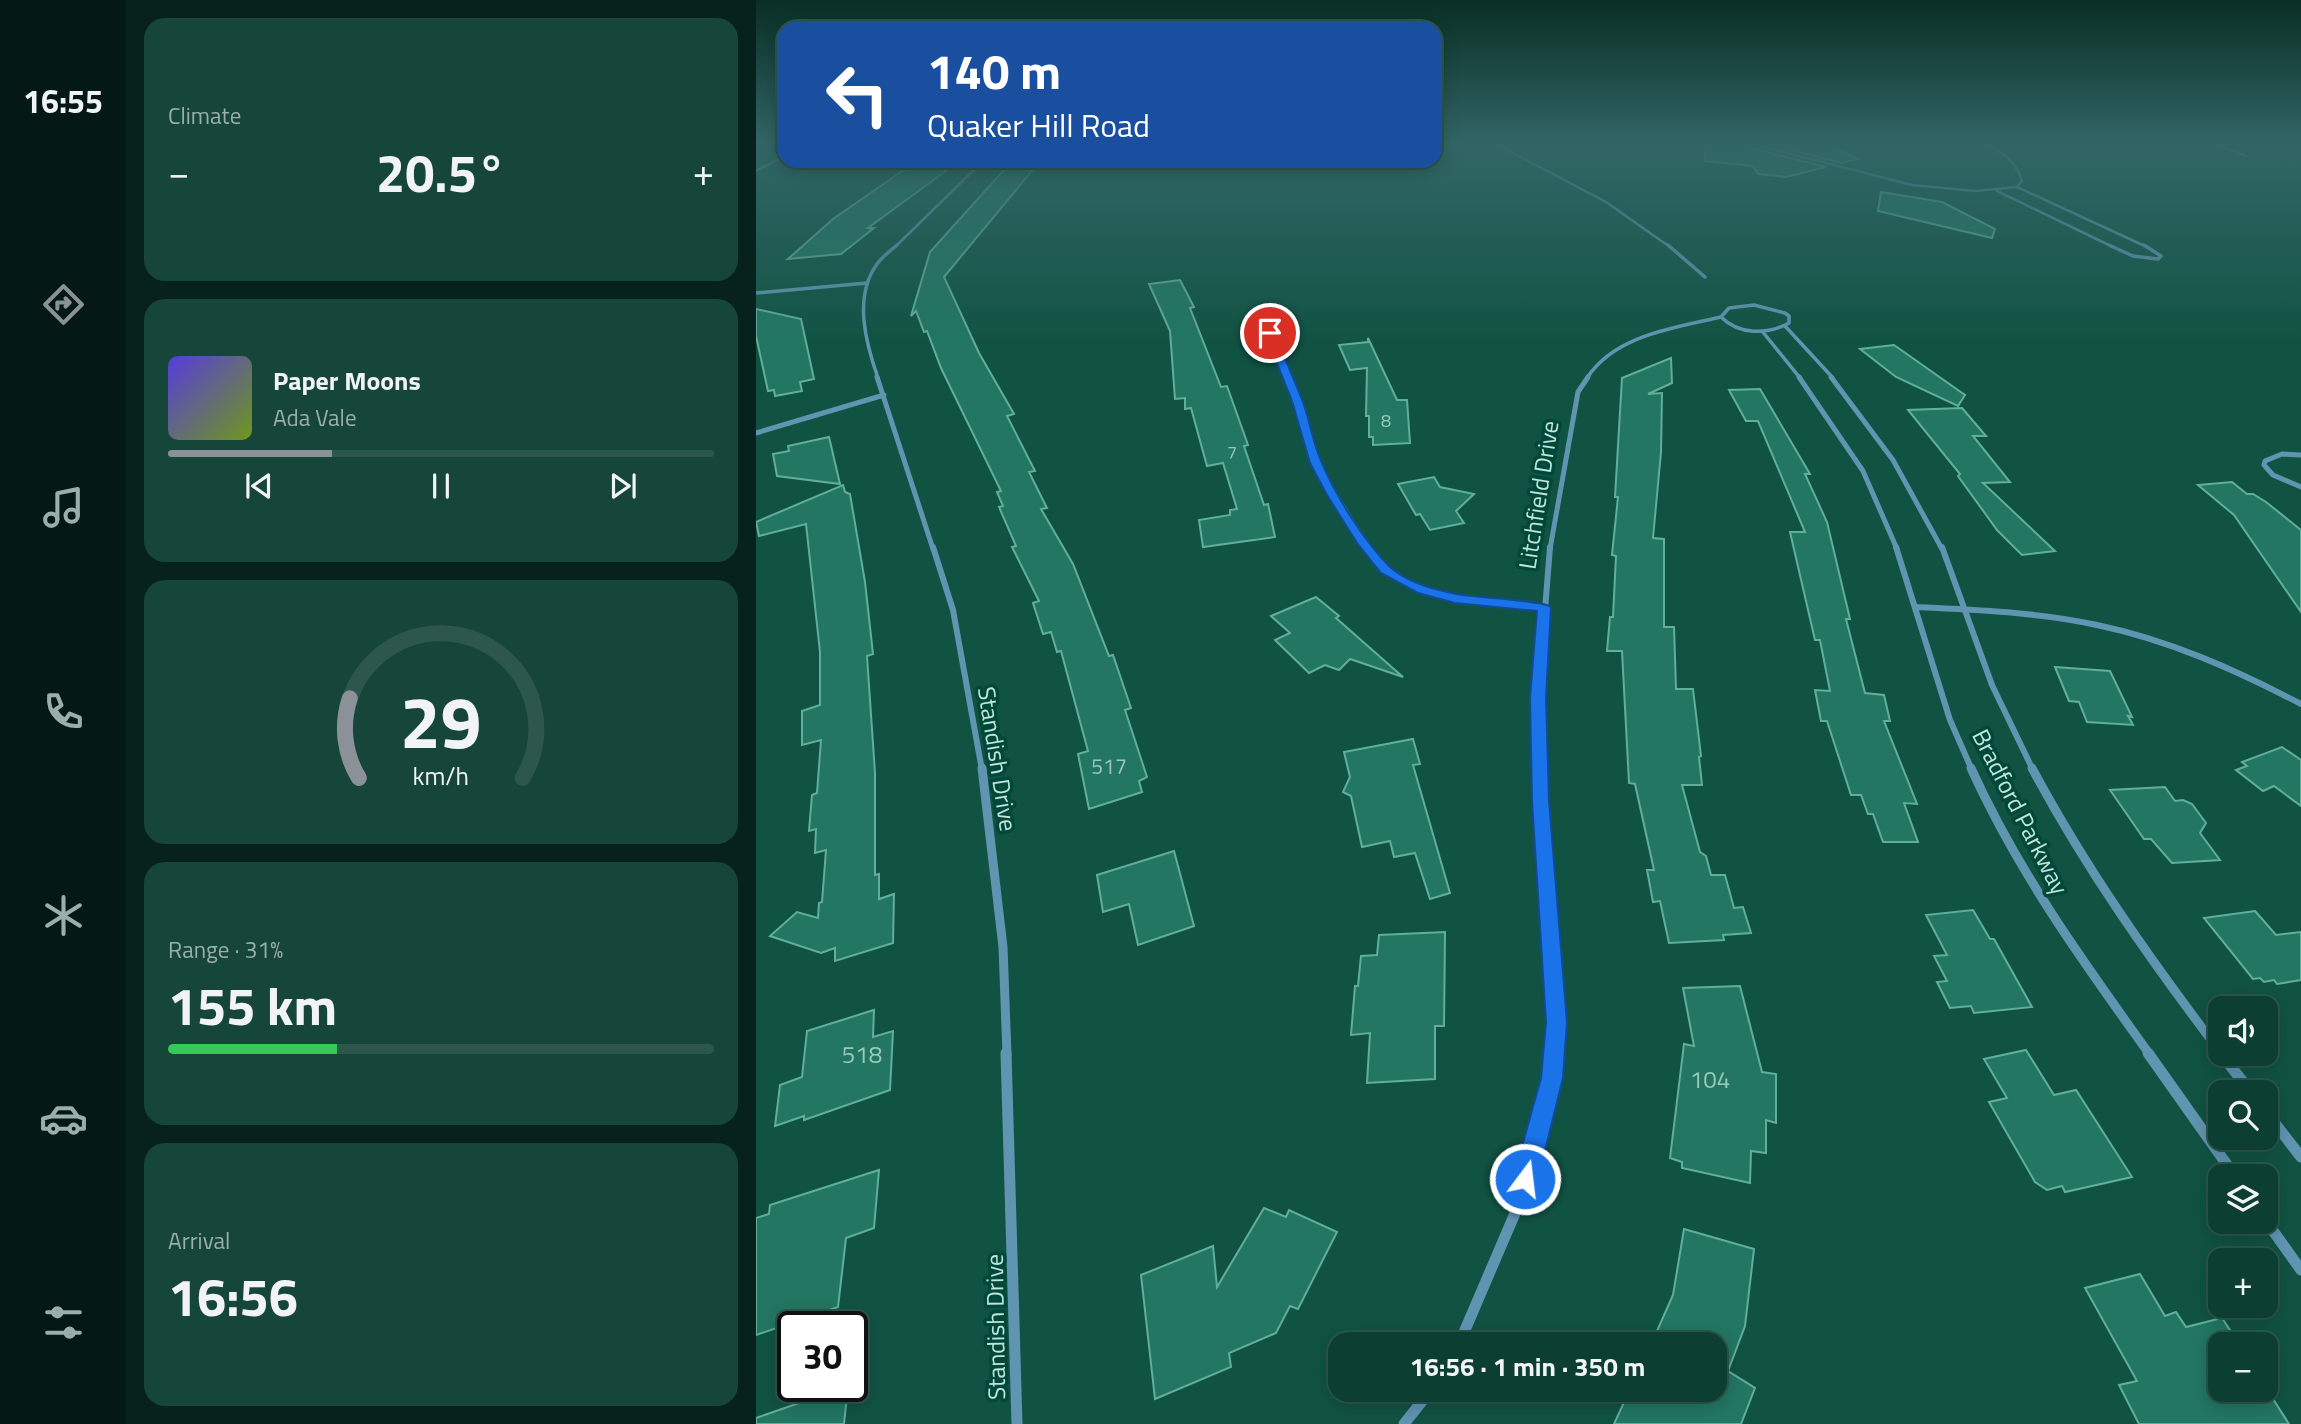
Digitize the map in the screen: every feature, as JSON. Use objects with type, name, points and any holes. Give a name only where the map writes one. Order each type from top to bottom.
[{"type":"street","name":"Standish Drive","points":[[932,210],[877,264],[867,283],[863,317],[884,395],[953,610],[981,757],[1003,947],[1017,1424]]},
{"type":"street","points":[[1621,210],[1679,252],[1705,277]]},
{"type":"street","points":[[2038,210],[2133,256],[2158,259],[2161,256],[2155,250],[2068,210]]},
{"type":"street","points":[[756,293],[867,283]]},
{"type":"street","name":"Bradford Parkway","points":[[1721,317],[1724,310],[1736,306],[1763,306],[1789,316],[1789,323],[1785,326],[1849,395],[1908,482],[1943,550],[2000,704],[2060,819],[2150,961],[2208,1036]]},
{"type":"street","points":[[1261,310],[1297,401],[1316,463],[1357,533],[1386,570],[1422,590],[1455,598],[1498,605],[1544,607]]},
{"type":"street","points":[[1721,317],[1739,328],[1762,331],[1785,326]]},
{"type":"street","name":"Litchfield Drive","points":[[1464,1332],[1519,1204],[1552,1078],[1557,1022],[1541,801],[1538,698],[1551,535],[1578,392],[1595,366],[1616,349],[1661,331],[1721,317]]},
{"type":"street","name":"Bradford Parkway","points":[[1762,331],[1786,358],[1863,471],[1897,549],[1950,720],[1990,809],[2049,914],[2226,1164]]},
{"type":"street","points":[[756,433],[884,395]]},
{"type":"street","points":[[2301,455],[2274,455],[2265,461],[2264,465],[2273,475],[2301,487]]},
{"type":"street","points":[[1916,607],[2054,617],[2122,630],[2186,651],[2264,684],[2301,704]]},
{"type":"street","name":"Bradford Parkway","points":[[2231,1066],[2242,1080]]},
{"type":"street","points":[[2278,1127],[2301,1157]]},
{"type":"street","points":[[2275,1234],[2301,1270]]},
{"type":"street","points":[[1404,1424],[1421,1402]]},
{"type":"building","points":[[845,210],[892,210],[868,228],[874,228],[841,254],[788,259]]},
{"type":"building","points":[[967,210],[999,210],[944,277],[979,353],[1014,414],[1007,416],[1035,471],[1029,472],[1047,508],[1041,509],[1073,564],[1109,656],[1113,655],[1131,708],[1125,710],[1147,777],[1139,781],[1142,792],[1089,809],[1078,754],[1088,751],[1061,651],[1057,652],[1051,632],[1043,634],[1033,603],[1039,601],[1012,547],[1016,546],[999,507],[1003,506],[997,492],[1001,491],[941,368],[927,331],[924,332],[916,311],[911,316],[930,252]]},
{"type":"building","points":[[1959,210],[1995,229],[1992,238],[1878,211]]},
{"type":"building","points":[[1180,280],[1194,307],[1190,308],[1221,387],[1227,386],[1248,445],[1244,446],[1264,505],[1268,504],[1275,537],[1203,547],[1199,520],[1230,515],[1230,510],[1237,509],[1223,463],[1207,466],[1191,408],[1185,409],[1185,398],[1175,399],[1170,331],[1149,284]]},
{"type":"building","points":[[756,309],[801,319],[814,379],[800,382],[802,391],[775,396],[774,390],[768,391],[756,336]]},
{"type":"building","points":[[1368,338],[1397,400],[1407,400],[1410,443],[1373,445],[1373,437],[1369,437],[1369,416],[1366,416],[1367,368],[1350,370],[1339,345],[1368,342]]},
{"type":"building","points":[[1894,345],[1965,395],[1958,406],[1896,377],[1860,349]]},
{"type":"building","points":[[1671,358],[1672,383],[1648,394],[1662,393],[1661,452],[1653,538],[1664,539],[1664,627],[1674,627],[1676,689],[1693,689],[1701,756],[1702,785],[1682,785],[1700,852],[1706,856],[1711,875],[1725,875],[1734,908],[1743,907],[1751,933],[1723,935],[1724,940],[1669,943],[1660,901],[1653,902],[1647,870],[1654,870],[1635,784],[1629,783],[1622,651],[1607,651],[1610,617],[1613,617],[1616,556],[1612,555],[1618,497],[1615,497],[1622,378]]},
{"type":"building","points":[[1760,389],[1810,474],[1805,474],[1827,522],[1850,619],[1846,619],[1865,693],[1884,695],[1890,721],[1884,721],[1917,804],[1904,803],[1918,842],[1883,842],[1873,814],[1868,814],[1861,795],[1851,795],[1827,721],[1821,721],[1815,690],[1830,691],[1820,640],[1815,640],[1790,532],[1805,532],[1758,421],[1746,421],[1729,390]]},
{"type":"building","points":[[1962,408],[1986,436],[1973,436],[2010,482],[1983,483],[2055,551],[2022,555],[1997,530],[1958,476],[1960,474],[1908,410]]},
{"type":"building","points":[[829,437],[840,484],[777,476],[773,454],[789,451],[788,446]]},
{"type":"building","points":[[1434,477],[1440,487],[1474,494],[1456,511],[1464,523],[1430,530],[1420,514],[1416,515],[1398,484]]},
{"type":"building","points":[[2232,482],[2247,494],[2253,494],[2266,502],[2301,530],[2301,612],[2234,515],[2198,485]]},
{"type":"building","points":[[843,485],[845,492],[850,494],[865,582],[873,654],[867,656],[875,773],[875,875],[879,874],[879,899],[894,894],[893,943],[835,961],[835,948],[821,953],[770,936],[797,912],[818,918],[819,903],[822,902],[826,850],[815,853],[816,829],[809,831],[812,795],[817,793],[821,740],[802,745],[802,711],[820,705],[820,652],[806,524],[759,536],[756,522]]},
{"type":"building","points":[[1316,597],[1403,677],[1350,659],[1339,670],[1325,665],[1309,673],[1275,640],[1290,633],[1271,616]]},
{"type":"building","points":[[2055,667],[2110,671],[2132,717],[2128,716],[2133,725],[2087,722],[2079,702],[2069,701]]},
{"type":"building","points":[[1413,739],[1420,764],[1413,765],[1450,893],[1430,899],[1415,853],[1394,857],[1390,841],[1362,847],[1351,796],[1343,792],[1350,777],[1344,752]]},
{"type":"building","points":[[2282,747],[2301,760],[2301,806],[2274,786],[2263,791],[2236,770],[2247,766],[2242,762]]},
{"type":"building","points":[[2165,787],[2175,801],[2183,800],[2192,804],[2206,823],[2200,833],[2220,860],[2172,863],[2151,839],[2144,839],[2110,790]]},
{"type":"building","points":[[1174,851],[1194,926],[1138,945],[1129,904],[1103,912],[1097,875]]},
{"type":"building","points":[[1973,910],[1990,939],[1994,939],[2032,1007],[1974,1013],[1971,1006],[1950,1008],[1937,982],[1947,981],[1934,956],[1947,955],[1926,915]]},
{"type":"building","points":[[2255,911],[2276,935],[2301,932],[2301,980],[2277,984],[2274,980],[2264,982],[2260,978],[2253,979],[2204,918]]},
{"type":"building","points":[[1445,932],[1444,1026],[1435,1026],[1435,1079],[1367,1083],[1370,1033],[1351,1035],[1355,986],[1358,986],[1361,956],[1377,955],[1379,935]]},
{"type":"building","points":[[1740,986],[1762,1072],[1776,1074],[1776,1123],[1766,1120],[1766,1153],[1751,1151],[1750,1183],[1682,1168],[1682,1162],[1670,1158],[1684,1044],[1694,1046],[1683,988]]},
{"type":"building","points":[[874,1010],[873,1037],[893,1031],[890,1090],[804,1120],[804,1116],[775,1126],[780,1085],[802,1077],[807,1031]]},
{"type":"building","points":[[2026,1050],[2054,1095],[2076,1090],[2132,1177],[2065,1192],[2062,1186],[2047,1190],[2035,1182],[1989,1102],[2007,1098],[1984,1059]]},
{"type":"building","points":[[879,1170],[874,1228],[846,1238],[838,1307],[826,1311],[777,1311],[777,1328],[756,1335],[756,1218],[769,1214],[770,1205]]},
{"type":"building","points":[[1264,1208],[1286,1217],[1289,1210],[1337,1232],[1298,1309],[1290,1306],[1276,1333],[1229,1353],[1231,1367],[1155,1399],[1141,1275],[1213,1246],[1217,1287]]},
{"type":"building","points":[[1684,1229],[1754,1249],[1745,1326],[1728,1371],[1755,1388],[1741,1424],[1614,1424],[1624,1402],[1727,1402],[1727,1332],[1657,1332],[1673,1295]]},
{"type":"building","points":[[2140,1274],[2165,1316],[2176,1312],[2186,1327],[2222,1318],[2231,1332],[2208,1332],[2208,1402],[2275,1402],[2289,1424],[2139,1424],[2119,1385],[2137,1381],[2085,1288]]},
{"type":"building","points":[[802,1402],[846,1402],[844,1424],[756,1424],[756,1418]]},
{"type":"route","points":[[1270,333],[1297,401],[1316,463],[1364,543],[1386,570],[1422,590],[1455,598],[1498,605],[1544,607],[1538,698],[1541,801],[1557,1022],[1552,1078],[1525,1179]]}]
